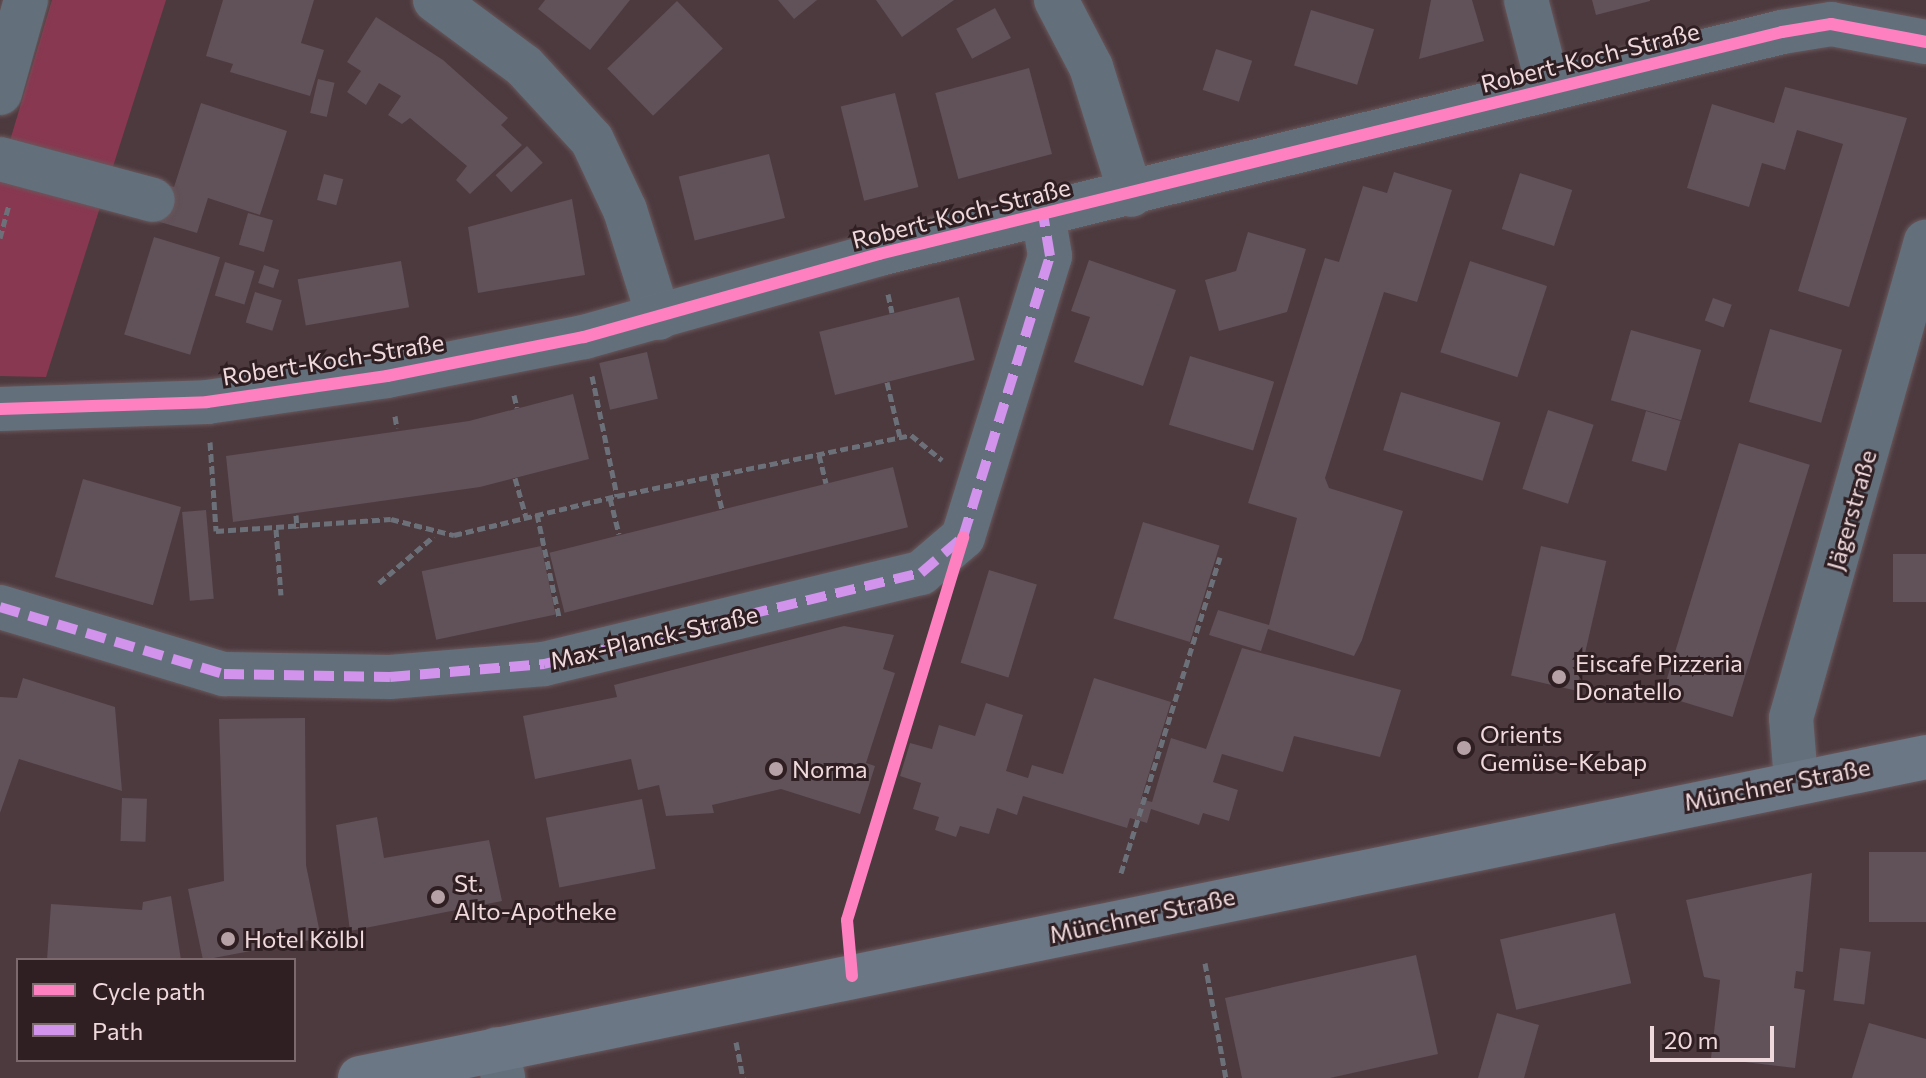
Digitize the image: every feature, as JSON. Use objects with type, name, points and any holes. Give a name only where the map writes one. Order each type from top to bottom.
[{"type":"main road","name":"Münchner Straße","points":[[360,1078],[500,1064],[1796,780],[1926,757]]},
{"type":"street","points":[[0,93],[26,0]]},
{"type":"street","points":[[435,0],[524,66],[592,140],[625,210],[659,318]]},
{"type":"street","points":[[1056,0],[1091,67],[1131,195]]},
{"type":"street","points":[[1526,0],[1549,89]]},
{"type":"street","name":"Robert-Koch-Straße","points":[[0,409],[207,402],[584,337],[1043,214],[1131,195],[1809,26],[1926,42]]},
{"type":"street","points":[[0,159],[153,200]]},
{"type":"street","name":"Max-Planck-Straße","points":[[0,607],[224,674],[390,677],[544,664],[921,573],[963,537],[1050,256],[1043,214]]},
{"type":"street","name":"Jägerstraße","points":[[1796,780],[1791,718],[1926,242]]},
{"type":"path","points":[[584,337],[619,534]]},
{"type":"path","points":[[887,382],[900,437]]},
{"type":"path","points":[[207,402],[216,531],[297,528],[391,519],[435,535]]},
{"type":"path","points":[[379,583],[435,535],[911,435],[981,482]]},
{"type":"path","points":[[819,455],[826,483]]},
{"type":"path","points":[[714,477],[722,509]]},
{"type":"path","points":[[515,478],[526,517]]},
{"type":"path","points":[[537,514],[561,616],[549,619]]},
{"type":"path","points":[[296,515],[297,528]]},
{"type":"path","points":[[276,529],[281,595]]},
{"type":"path","points":[[1121,873],[1220,557]]},
{"type":"path","points":[[1205,963],[1226,1078]]},
{"type":"shaded area","points":[[52,0],[166,0],[46,377],[0,376],[0,174]]},
{"type":"building","points":[[223,0],[314,0],[301,43],[324,50],[310,96],[230,72],[233,64],[206,56]]},
{"type":"building","points":[[545,0],[630,0],[590,50],[538,9]]},
{"type":"building","points":[[778,0],[817,0],[794,19]]},
{"type":"building","points":[[876,0],[954,0],[902,37]]},
{"type":"building","points":[[1431,0],[1472,0],[1484,41],[1419,59]]},
{"type":"building","points":[[1592,0],[1650,0],[1650,1],[1596,15]]},
{"type":"building","points":[[677,1],[723,48],[653,116],[607,68]]},
{"type":"building","points":[[995,8],[1011,38],[972,59],[956,29]]},
{"type":"building","points":[[1311,10],[1374,29],[1357,85],[1294,65]]},
{"type":"building","points":[[376,17],[443,60],[508,118],[501,125],[522,145],[470,194],[456,180],[467,166],[410,118],[402,124],[388,115],[401,96],[379,83],[366,105],[347,92],[361,71],[347,62]]},
{"type":"building","points":[[1216,49],[1252,61],[1239,102],[1203,90]]},
{"type":"building","points":[[1029,68],[1052,154],[958,179],[935,93]]},
{"type":"building","points":[[318,79],[335,83],[327,117],[310,113]]},
{"type":"building","points":[[1785,87],[1907,118],[1849,307],[1798,291],[1843,144],[1797,130],[1785,170],[1762,163],[1749,207],[1687,188],[1712,104],[1774,123]]},
{"type":"building","points":[[895,93],[918,187],[864,201],[841,107]]},
{"type":"building","points":[[201,103],[287,131],[260,215],[208,198],[197,233],[150,219],[162,184],[174,187]]},
{"type":"building","points":[[527,146],[543,163],[511,192],[496,175]]},
{"type":"building","points":[[769,154],[785,218],[695,241],[679,176]]},
{"type":"building","points":[[1394,172],[1452,190],[1417,302],[1384,292],[1325,478],[1329,488],[1403,511],[1362,640],[1354,656],[1268,629],[1261,651],[1209,635],[1218,610],[1269,625],[1297,518],[1248,503],[1325,258],[1339,262],[1363,186],[1387,193]]},
{"type":"building","points":[[1520,173],[1572,190],[1554,246],[1502,229]]},
{"type":"building","points":[[324,174],[343,179],[336,205],[317,200]]},
{"type":"building","points":[[572,199],[585,275],[478,293],[468,227]]},
{"type":"building","points":[[248,213],[273,220],[264,252],[239,245]]},
{"type":"building","points":[[1248,232],[1306,249],[1287,312],[1219,331],[1205,280],[1236,271]]},
{"type":"building","points":[[154,237],[220,257],[190,355],[124,335]]},
{"type":"building","points":[[1089,260],[1176,290],[1143,386],[1074,362],[1090,317],[1071,311]]},
{"type":"building","points":[[401,261],[409,307],[306,326],[298,279]]},
{"type":"building","points":[[1470,261],[1547,286],[1517,377],[1440,352]]},
{"type":"building","points":[[225,262],[255,271],[244,305],[215,295]]},
{"type":"building","points":[[264,265],[279,270],[273,288],[258,283]]},
{"type":"building","points":[[255,292],[282,300],[272,331],[246,323]]},
{"type":"building","points":[[959,297],[975,360],[835,395],[819,332]]},
{"type":"building","points":[[1713,298],[1732,305],[1724,327],[1705,321]]},
{"type":"building","points":[[1770,329],[1842,350],[1821,423],[1749,402]]},
{"type":"building","points":[[1631,330],[1701,350],[1681,420],[1611,400]]},
{"type":"building","points":[[647,352],[658,399],[610,410],[599,363]]},
{"type":"building","points":[[1190,356],[1274,382],[1253,451],[1169,425]]},
{"type":"building","points":[[1401,392],[1500,422],[1483,481],[1383,450]]},
{"type":"building","points":[[573,394],[589,459],[480,487],[233,522],[226,456],[469,421]]},
{"type":"building","points":[[1548,410],[1594,425],[1568,504],[1522,489]]},
{"type":"building","points":[[1646,411],[1681,421],[1666,471],[1632,461]]},
{"type":"building","points":[[1739,443],[1810,465],[1733,717],[1662,695]]},
{"type":"building","points":[[893,467],[908,527],[565,613],[550,553]]},
{"type":"building","points":[[83,479],[181,507],[153,605],[55,577]]},
{"type":"building","points":[[206,510],[214,599],[190,601],[182,512]]},
{"type":"building","points":[[1143,522],[1220,545],[1190,642],[1113,619]]},
{"type":"building","points":[[541,546],[556,614],[436,640],[422,571]]},
{"type":"building","points":[[1541,546],[1606,561],[1576,691],[1511,676]]},
{"type":"building","points":[[1893,554],[1926,554],[1926,602],[1893,602]]},
{"type":"building","points":[[989,570],[1037,585],[1008,677],[961,663]]},
{"type":"building","points":[[844,626],[894,635],[883,669],[895,673],[866,763],[875,766],[860,814],[781,789],[712,805],[714,813],[666,816],[659,785],[638,790],[631,759],[535,779],[523,716],[617,697],[614,685]]},
{"type":"building","points":[[1242,648],[1401,690],[1380,757],[1294,736],[1283,772],[1222,754],[1213,782],[1238,790],[1229,821],[1203,813],[1199,825],[1151,809],[1147,823],[1130,818],[1127,828],[1023,796],[1017,815],[997,808],[989,834],[960,826],[956,837],[935,830],[939,817],[913,809],[921,783],[900,776],[910,743],[932,749],[939,725],[975,736],[986,703],[1023,715],[1006,771],[1028,778],[1032,765],[1063,774],[1094,678],[1171,702],[1141,799],[1152,802],[1171,738],[1206,749]]},
{"type":"building","points":[[23,678],[115,707],[122,791],[19,759],[0,813],[0,697],[17,698]]},
{"type":"building","points":[[305,718],[306,865],[321,938],[203,958],[188,889],[224,881],[219,719]]},
{"type":"building","points":[[122,798],[147,799],[145,842],[120,841]]},
{"type":"building","points":[[642,799],[656,869],[559,887],[546,818]]},
{"type":"building","points":[[377,817],[384,858],[489,840],[502,901],[350,931],[336,825]]},
{"type":"building","points":[[1869,852],[1926,852],[1926,922],[1869,922]]},
{"type":"building","points":[[1812,873],[1803,972],[1796,971],[1794,988],[1805,990],[1795,1068],[1711,1058],[1720,980],[1704,977],[1686,900]]},
{"type":"building","points":[[171,896],[181,958],[47,958],[51,904],[142,910],[143,902]]},
{"type":"building","points":[[1615,913],[1631,983],[1516,1010],[1500,940]]},
{"type":"building","points":[[1840,948],[1871,952],[1864,1004],[1834,1001]]},
{"type":"building","points":[[1416,955],[1438,1054],[1330,1078],[1242,1078],[1225,998]]},
{"type":"building","points":[[1497,1013],[1539,1025],[1524,1078],[1478,1078]]},
{"type":"building","points":[[1869,1023],[1926,1039],[1926,1078],[1852,1078]]},
{"type":"marked path","points":[[0,607],[224,674],[390,677],[544,664],[921,573],[963,537],[1050,256],[1043,214]]},
{"type":"cycle path","points":[[0,409],[207,402],[387,376],[584,337],[879,254],[1782,32],[1831,24],[1926,42]]},
{"type":"cycle path","points":[[852,976],[847,920],[963,537]]},
{"type":"place","name":"Eiscafe Pizzeria Donatello","points":[[1559,677]]},
{"type":"place","name":"Orients Gemüse-Kebap","points":[[1464,748]]},
{"type":"place","name":"Norma","points":[[776,769]]},
{"type":"place","name":"St. Alto-Apotheke","points":[[438,897]]},
{"type":"place","name":"Hotel Kölbl","points":[[228,939]]}]
